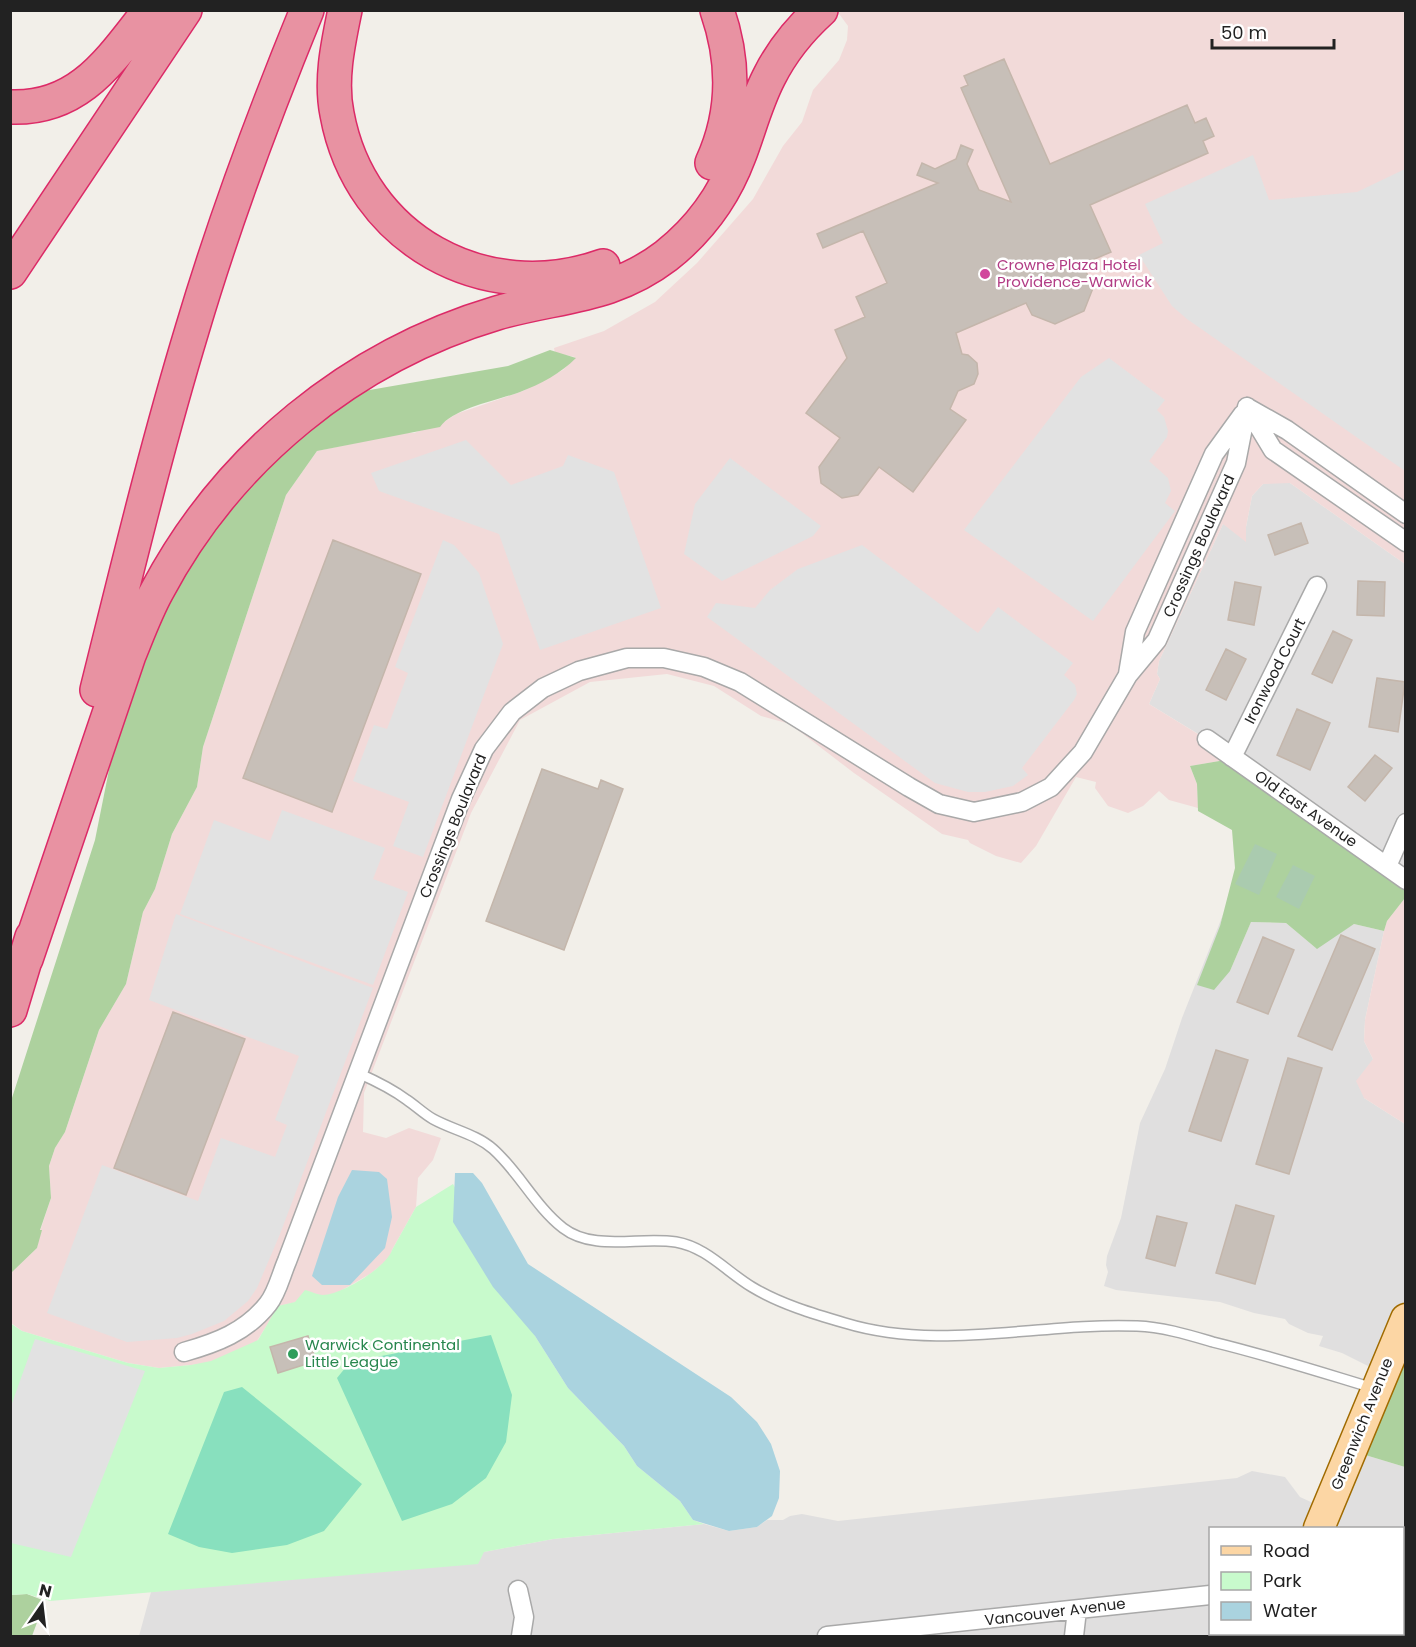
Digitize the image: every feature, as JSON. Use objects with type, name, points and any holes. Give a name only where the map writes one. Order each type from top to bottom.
[{"type":"highway","points":[[10,107],[46,104],[64,98],[77,90],[112,57],[150,10]]},
{"type":"highway","points":[[10,272],[185,10]]},
{"type":"highway","points":[[26,958],[189,340],[248,161],[307,10]]},
{"type":"highway","points":[[345,10],[335,75],[336,113],[347,150],[364,186],[388,218],[406,234],[441,257],[479,272],[533,279],[589,271],[622,258],[669,224],[697,191],[717,152],[728,111],[730,67],[727,42],[717,10]]},
{"type":"highway","points":[[10,1010],[129,655],[143,621],[156,592],[177,557],[230,483],[282,431],[312,407],[340,387],[400,351],[444,332],[498,313],[586,295],[618,284],[651,267],[666,256],[692,232],[714,204],[733,172],[751,118],[770,75],[797,35],[821,10]]},
{"type":"main road","name":"Greenwich Avenue","points":[[1319,1527],[1406,1319]]},
{"type":"street","points":[[1247,407],[1287,430],[1406,514]]},
{"type":"street","points":[[1247,407],[1273,450],[1406,542]]},
{"type":"street","name":"Crossings Boulavard","points":[[184,1352],[218,1342],[247,1325],[269,1303],[287,1261],[458,808],[483,749],[512,712],[543,688],[579,671],[627,658],[664,658],[704,667],[740,682],[939,804],[974,812],[1022,802],[1051,787],[1083,752],[1128,675],[1157,640],[1236,463],[1247,407]]},
{"type":"street","name":"Ironwood Court","points":[[1232,757],[1317,586]]},
{"type":"street","name":"Old East Avenue","points":[[1207,739],[1406,879]]},
{"type":"street","points":[[1388,866],[1406,823]]},
{"type":"street","points":[[518,1590],[524,1617],[521,1636]]},
{"type":"street","name":"Vancouver Avenue","points":[[827,1636],[886,1633],[1209,1595]]},
{"type":"street","points":[[1074,1636],[1077,1610]]},
{"type":"lane","points":[[358,1073],[384,1084],[430,1118],[479,1138],[494,1150],[562,1227],[581,1239],[678,1242],[702,1252],[753,1288],[791,1305],[848,1324],[909,1336],[952,1337],[1086,1325],[1141,1326],[1224,1344],[1376,1389]]},
{"type":"shaded area","points":[[837,11],[1405,11],[1405,564],[1290,483],[1263,484],[1252,496],[1246,527],[1246,542],[1223,524],[1159,661],[1157,674],[1160,679],[1149,704],[1237,758],[1190,766],[1197,784],[1198,808],[1169,800],[1159,791],[1143,806],[1128,813],[1108,806],[1095,788],[1096,782],[1076,777],[1036,846],[1021,863],[996,856],[968,840],[942,834],[854,773],[790,724],[761,716],[714,686],[667,674],[590,682],[520,720],[471,813],[364,1093],[363,1132],[386,1138],[409,1128],[441,1138],[433,1160],[418,1178],[416,1207],[392,1250],[390,1258],[370,1274],[337,1293],[279,1306],[252,1349],[213,1363],[159,1368],[128,1363],[22,1331],[11,1323],[11,1273],[37,1248],[51,1198],[49,1166],[55,1148],[65,1132],[99,1030],[126,984],[143,912],[155,889],[172,834],[197,787],[203,747],[286,495],[317,451],[402,433],[414,433],[444,422],[456,414],[523,391],[563,370],[575,357],[555,353],[554,348],[604,331],[655,302],[697,263],[753,199],[783,146],[802,122],[813,90],[839,60],[847,40],[848,26]]},
{"type":"shaded area","points":[[1253,155],[1269,200],[1357,192],[1405,169],[1405,471],[1187,319],[1172,306],[1139,255],[1163,243],[1145,204]]},
{"type":"shaded area","points":[[1109,358],[1165,400],[1157,410],[1164,417],[1168,431],[1167,437],[1149,461],[1168,478],[1171,491],[1165,503],[1175,511],[1093,621],[964,530],[1081,377]]},
{"type":"shaded area","points":[[466,440],[511,485],[563,466],[568,455],[614,472],[661,608],[540,650],[499,534],[379,491],[371,473]]},
{"type":"shaded area","points":[[730,458],[821,526],[813,536],[722,581],[684,554],[695,504]]},
{"type":"shaded area","points":[[1290,483],[1405,564],[1405,878],[1236,757],[1149,704],[1160,679],[1157,674],[1159,661],[1223,524],[1246,527],[1252,496],[1263,484]]},
{"type":"shaded area","points":[[443,540],[454,545],[479,573],[503,644],[423,857],[393,846],[409,802],[353,781],[374,725],[387,729],[408,673],[395,667]]},
{"type":"shaded area","points":[[862,545],[978,633],[998,607],[1073,663],[1064,675],[1075,685],[1077,694],[1022,768],[1028,775],[1013,786],[985,792],[968,792],[935,783],[707,617],[716,603],[755,608],[770,590],[798,569]]},
{"type":"shaded area","points":[[282,810],[385,848],[373,879],[408,892],[373,985],[180,914],[214,820],[270,841]]},
{"type":"shaded area","points":[[1405,898],[1405,1124],[1364,1098],[1356,1081],[1373,1059],[1364,1041],[1365,1020],[1384,931],[1387,921]]},
{"type":"shaded area","points":[[1224,912],[1220,926],[1230,971],[1251,922],[1286,923],[1316,948],[1354,924],[1384,931],[1365,1020],[1364,1041],[1373,1059],[1364,1098],[1405,1124],[1405,1366],[1391,1359],[1382,1373],[1342,1353],[1319,1346],[1323,1336],[1308,1333],[1289,1324],[1285,1319],[1254,1313],[1220,1302],[1116,1290],[1104,1286],[1108,1272],[1107,1256],[1121,1218],[1140,1123],[1165,1069],[1182,1018]]},
{"type":"shaded area","points":[[176,914],[373,988],[280,1234],[257,1288],[248,1301],[224,1321],[192,1334],[177,1338],[127,1342],[47,1313],[102,1165],[198,1201],[221,1138],[275,1157],[287,1125],[275,1120],[299,1056],[149,1000]]},
{"type":"shaded area","points":[[35,1339],[145,1371],[71,1557],[11,1543],[11,1406]]},
{"type":"shaded area","points":[[1352,1451],[1405,1467],[1405,1607],[1404,1527],[1209,1527],[1209,1635],[1331,1636],[139,1636],[151,1592],[484,1552],[553,1539],[704,1524],[729,1531],[757,1527],[767,1520],[783,1520],[802,1514],[838,1521],[1237,1478],[1252,1471],[1285,1477],[1300,1497],[1324,1508]]},
{"type":"green space","points":[[550,350],[576,358],[564,369],[543,382],[520,392],[477,405],[455,415],[440,427],[317,451],[286,495],[203,747],[197,787],[172,834],[155,889],[143,912],[126,984],[99,1030],[65,1132],[55,1148],[49,1166],[51,1198],[40,1230],[42,1230],[37,1248],[11,1273],[11,1101],[95,840],[127,680],[195,535],[335,396],[508,366]]},
{"type":"green space","points":[[1237,758],[1405,878],[1405,898],[1387,921],[1384,931],[1354,924],[1317,949],[1286,923],[1251,922],[1230,971],[1214,990],[1197,985],[1220,926],[1235,868],[1232,830],[1198,811],[1197,784],[1190,766]]},
{"type":"green space","points":[[1255,844],[1277,854],[1259,895],[1235,884]]},
{"type":"green space","points":[[1293,865],[1315,876],[1299,909],[1276,897]]},
{"type":"green space","points":[[453,1184],[535,1336],[568,1388],[624,1446],[637,1466],[680,1501],[693,1520],[704,1524],[553,1539],[484,1552],[478,1564],[50,1601],[27,1594],[11,1595],[10,1323],[22,1331],[128,1363],[159,1368],[211,1361],[258,1340],[278,1306],[295,1302],[305,1290],[321,1295],[331,1294],[373,1272],[388,1257],[416,1207]]},
{"type":"green space","points":[[491,1335],[512,1395],[506,1442],[486,1478],[452,1504],[402,1521],[337,1378],[350,1362]]},
{"type":"green space","points":[[1391,1359],[1405,1366],[1405,1467],[1352,1451]]},
{"type":"green space","points":[[242,1387],[362,1484],[324,1531],[287,1545],[232,1553],[199,1547],[168,1534],[224,1392]]},
{"type":"green space","points":[[27,1594],[45,1601],[32,1636],[11,1636],[10,1595]]},
{"type":"water","points":[[352,1170],[379,1172],[387,1179],[392,1217],[385,1248],[350,1285],[322,1285],[312,1276],[338,1197]]},
{"type":"water","points":[[455,1173],[473,1173],[482,1183],[528,1264],[731,1397],[757,1422],[771,1444],[780,1471],[779,1498],[772,1516],[757,1527],[729,1531],[693,1520],[680,1501],[637,1466],[624,1446],[568,1388],[535,1336],[493,1287],[453,1222]]},
{"type":"building","name":"Crowne Plaza Hotel Providence-Warwick","points":[[1004,59],[1050,164],[1187,105],[1195,123],[1206,118],[1214,136],[1203,141],[1208,153],[1090,205],[1111,252],[1083,264],[1093,288],[1084,311],[1055,324],[1032,315],[1026,303],[956,333],[962,354],[968,355],[977,363],[978,374],[974,384],[958,391],[950,409],[966,420],[913,492],[879,467],[858,495],[842,498],[821,483],[819,467],[840,438],[806,413],[847,358],[835,330],[865,317],[856,297],[887,283],[863,231],[823,248],[817,234],[938,183],[917,175],[922,163],[935,169],[956,159],[961,145],[973,150],[967,164],[979,190],[1011,202],[961,88],[968,85],[964,76]]},
{"type":"building","points":[[1301,523],[1308,543],[1275,555],[1268,535]]},
{"type":"building","points":[[333,540],[421,574],[332,812],[243,778]]},
{"type":"building","points":[[1358,581],[1385,582],[1384,616],[1357,615]]},
{"type":"building","points":[[1235,582],[1261,587],[1254,625],[1228,620]]},
{"type":"building","points":[[1333,631],[1352,640],[1332,683],[1312,674]]},
{"type":"building","points":[[1226,649],[1246,659],[1226,700],[1206,690]]},
{"type":"building","points":[[1377,678],[1405,682],[1398,732],[1369,727]]},
{"type":"building","points":[[1297,709],[1330,723],[1310,770],[1277,755]]},
{"type":"building","points":[[1375,755],[1392,768],[1365,801],[1348,787]]},
{"type":"building","points":[[542,769],[598,789],[601,780],[623,789],[564,950],[486,921]]},
{"type":"building","points":[[1341,935],[1375,949],[1332,1050],[1298,1036]]},
{"type":"building","points":[[1263,937],[1294,950],[1268,1014],[1237,1002]]},
{"type":"building","points":[[173,1012],[245,1039],[186,1195],[114,1168]]},
{"type":"building","points":[[1216,1050],[1248,1060],[1221,1141],[1189,1131]]},
{"type":"building","points":[[1288,1058],[1322,1068],[1289,1174],[1256,1164]]},
{"type":"building","points":[[1236,1205],[1274,1216],[1255,1284],[1216,1273]]},
{"type":"building","points":[[1157,1216],[1187,1223],[1175,1266],[1146,1258]]},
{"type":"building","name":"Warwick Continental Little League","points":[[308,1336],[316,1361],[278,1373],[270,1347]]},
{"type":"place","name":"Crowne Plaza Hotel Providence-Warwick","points":[[985,274]]},
{"type":"place","name":"Warwick Continental Little League","points":[[293,1354]]}]
